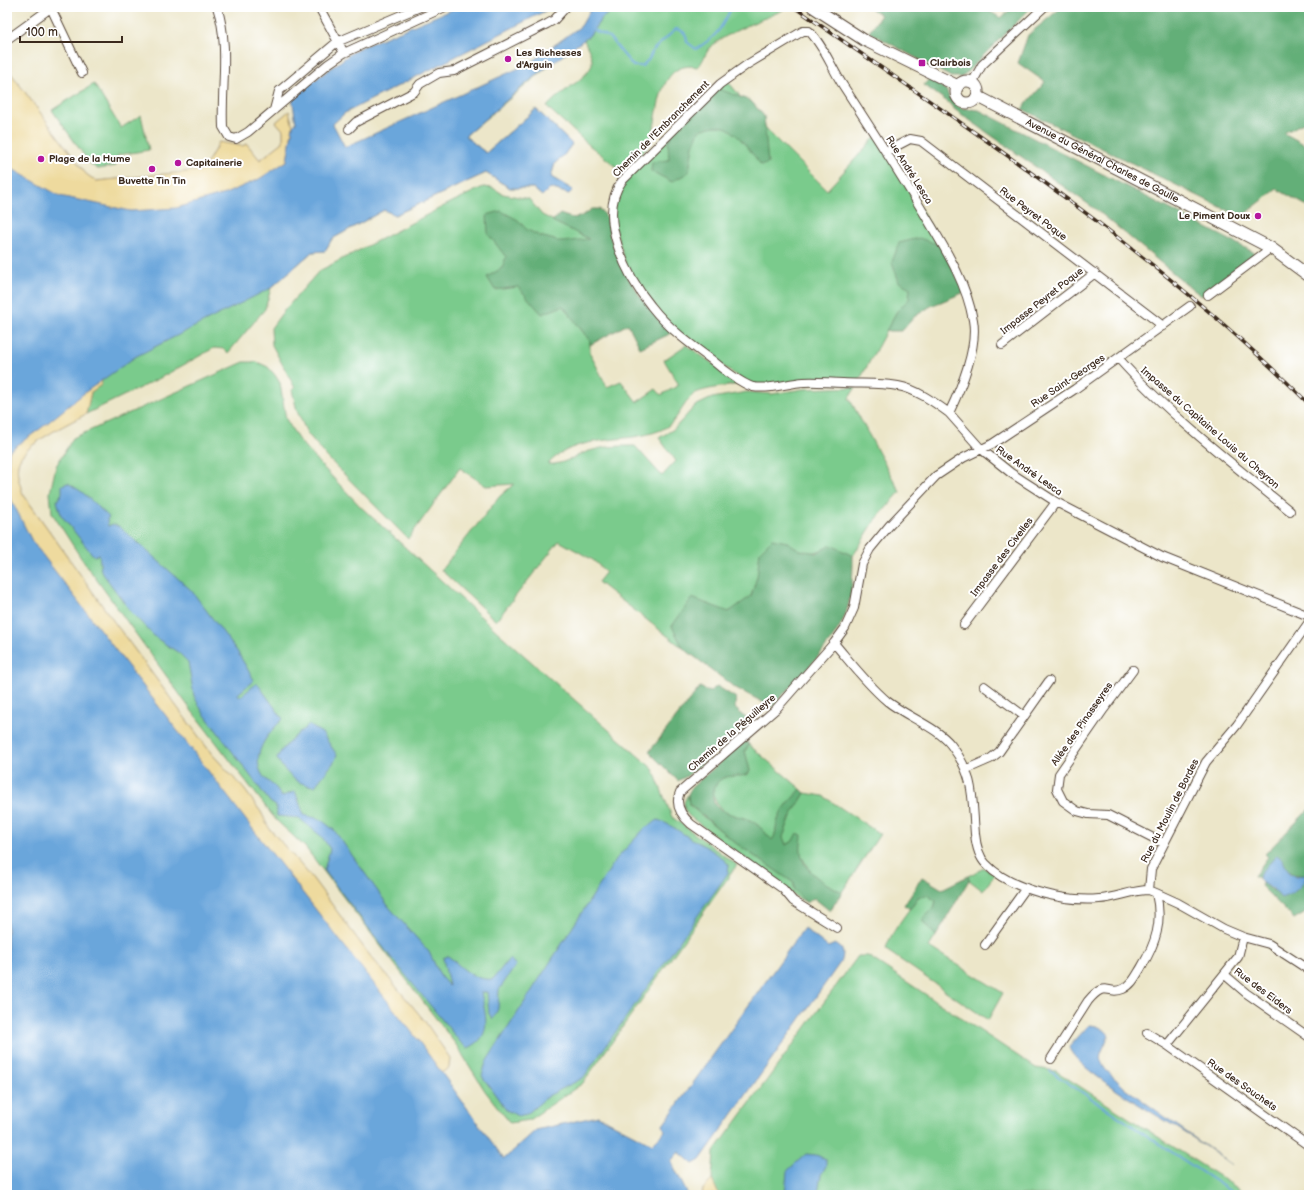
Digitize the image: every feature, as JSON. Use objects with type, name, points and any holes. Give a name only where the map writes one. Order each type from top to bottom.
[{"type":"main road","points":[[813,7],[864,40],[958,86]]},
{"type":"main road","points":[[964,82],[972,83],[977,90],[977,96],[969,103],[962,102],[957,96],[958,86],[964,82]]},
{"type":"main road","name":"Avenue du Général Charles de Gaulle","points":[[977,96],[1271,248],[1309,276]]},
{"type":"street","points":[[9,38],[52,7],[82,73]]},
{"type":"street","points":[[217,7],[224,43],[223,127],[229,137],[240,138],[274,111],[322,69],[344,53],[445,7]]},
{"type":"street","points":[[319,7],[344,53]]},
{"type":"street","points":[[274,111],[279,91],[338,42],[420,7]]},
{"type":"street","points":[[349,129],[356,122],[414,92],[423,82],[441,72],[454,71],[547,24],[554,20],[566,7]]},
{"type":"street","points":[[972,83],[982,65],[1044,7]]},
{"type":"street","name":"Rue André Lesca","points":[[807,30],[815,38],[842,85],[887,151],[958,271],[968,298],[973,321],[973,343],[956,397],[949,413],[981,449],[1011,473],[1056,502],[1162,557],[1309,616]]},
{"type":"street","name":"Chemin de l'Embranchement","points":[[807,30],[748,64],[720,84],[622,181],[614,196],[612,206],[613,227],[619,249],[628,272],[650,306],[675,332],[719,366],[751,386],[765,388],[804,382],[898,386],[914,392],[949,413]]},
{"type":"street","name":"Rue Peyret Poque","points":[[887,151],[910,138],[921,141],[1163,326]]},
{"type":"street","points":[[1208,295],[1271,248]]},
{"type":"street","name":"Impasse Peyret Poque","points":[[1002,345],[1095,273]]},
{"type":"street","name":"Rue Saint-Georges","points":[[981,449],[1005,435],[1119,359],[1190,306]]},
{"type":"street","name":"Impasse du Capitaine Louis du Cheyron","points":[[1119,359],[1143,386],[1290,511]]},
{"type":"street","name":"Chemin de la Péguilleyre","points":[[837,928],[793,901],[783,889],[691,824],[682,815],[678,803],[680,792],[776,709],[834,643],[845,628],[854,608],[862,564],[879,537],[936,476],[981,449]]},
{"type":"street","name":"Impasse des Civelles","points":[[964,625],[1056,502]]},
{"type":"street","name":"Rue du Moulin de Bordes","points":[[1051,1059],[1096,992],[1104,988],[1118,990],[1124,988],[1132,981],[1152,950],[1158,931],[1160,916],[1152,892],[1151,869],[1163,843],[1206,762],[1237,725],[1309,622]]},
{"type":"street","points":[[834,643],[863,678],[886,700],[907,716],[941,735],[951,745],[967,769],[974,795],[976,841],[981,858],[996,872],[1026,888],[1065,898],[1081,900],[1114,897],[1141,890],[1152,892],[1243,937],[1269,944],[1309,970]]},
{"type":"street","name":"Allée des Pinasseyres","points":[[1133,670],[1059,774],[1057,789],[1063,801],[1077,811],[1088,814],[1108,815],[1163,843]]},
{"type":"street","points":[[967,769],[990,759],[999,752],[1049,681]]},
{"type":"street","points":[[984,686],[1024,716]]},
{"type":"street","points":[[985,945],[1026,888]]},
{"type":"street","points":[[1167,1045],[1238,957],[1243,937]]},
{"type":"street","name":"Rue des Eiders","points":[[1225,975],[1246,993],[1309,1037]]},
{"type":"street","name":"Rue des Souchets","points":[[1147,1033],[1167,1045],[1307,1141]]},
{"type":"green space","points":[[618,7],[778,7],[783,10],[723,38],[709,49],[698,67],[685,67],[674,72],[667,80],[662,91],[654,129],[649,144],[630,165],[622,171],[589,145],[547,107],[590,69],[592,58],[584,40],[589,36],[602,18]]},
{"type":"green space","points":[[869,7],[982,7],[1001,18],[1013,7],[1032,7],[962,77],[951,77],[869,32],[881,15]]},
{"type":"green space","points":[[1062,7],[1309,7],[1309,120],[1284,133],[1309,147],[1309,207],[1277,189],[1241,217],[1022,109],[1045,82],[1018,63],[1028,35]]},
{"type":"green space","points":[[550,65],[465,136],[486,153],[536,109],[572,144],[564,155],[555,163],[551,177],[573,190],[569,194],[550,188],[542,196],[533,188],[510,188],[486,173],[395,215],[384,210],[332,239],[325,251],[312,252],[271,288],[265,309],[228,353],[224,349],[214,348],[160,378],[86,414],[91,392],[101,385],[16,438],[10,451],[7,453],[7,383],[409,168]]},
{"type":"green space","points":[[726,79],[771,134],[827,190],[876,136],[958,271],[909,299],[897,311],[858,383],[751,386],[675,332],[628,272],[612,218],[618,186]]},
{"type":"green space","points":[[929,79],[946,90],[950,99],[961,108],[979,110],[1255,253],[1201,296],[1098,211],[954,109],[949,103],[924,85]]},
{"type":"green space","points":[[94,84],[121,128],[141,115],[149,150],[118,155],[116,166],[98,169],[90,164],[52,110]]},
{"type":"green space","points":[[716,88],[751,101],[764,116],[768,164],[761,165],[744,143],[728,129],[720,126],[714,126],[699,131],[693,146],[689,172],[672,182],[651,171],[652,162],[669,160],[668,142],[675,129]]},
{"type":"green space","points":[[483,187],[493,188],[503,194],[529,199],[542,215],[590,239],[563,306],[590,341],[590,353],[607,387],[621,381],[637,402],[656,389],[661,395],[679,385],[664,360],[686,345],[742,384],[724,386],[694,394],[672,423],[661,430],[632,437],[587,443],[573,447],[560,454],[548,464],[559,463],[598,449],[614,446],[635,446],[662,476],[676,461],[659,438],[674,429],[695,406],[712,398],[747,392],[772,394],[803,389],[856,387],[849,398],[900,492],[874,522],[853,556],[831,546],[813,552],[804,551],[787,542],[760,551],[758,575],[755,587],[751,596],[743,603],[734,609],[714,617],[672,626],[683,648],[598,582],[606,572],[593,560],[559,541],[496,621],[441,570],[500,496],[514,484],[486,486],[460,468],[408,539],[328,458],[307,433],[297,411],[292,390],[295,388],[272,345],[271,328],[282,313],[319,271]]},
{"type":"green space","points":[[592,209],[600,209],[606,217],[610,237],[617,255],[636,291],[653,313],[672,333],[640,348],[628,324],[590,345],[590,341],[563,306],[542,314],[518,287],[495,290],[487,277],[502,268],[506,257],[488,234],[487,215],[501,211],[518,220],[526,229],[540,236],[562,242],[589,239],[552,221],[560,214],[577,218]]},
{"type":"green space","points":[[919,238],[940,245],[965,292],[931,306],[914,317],[902,331],[886,331],[897,311],[909,299],[910,288],[899,282],[892,262],[899,243]]},
{"type":"green space","points":[[244,362],[257,362],[268,367],[275,375],[280,383],[286,419],[298,439],[361,507],[501,635],[653,769],[672,817],[737,865],[583,1083],[529,1120],[510,1123],[485,1091],[457,1046],[305,847],[276,820],[191,710],[81,558],[52,513],[50,493],[56,466],[73,438]]},
{"type":"green space","points":[[772,539],[787,542],[800,550],[816,553],[831,545],[853,556],[850,597],[846,613],[837,632],[820,654],[772,707],[734,687],[683,648],[672,626],[692,598],[729,612],[751,596],[757,577],[760,551]]},
{"type":"green space","points":[[717,686],[736,698],[735,708],[743,716],[753,721],[687,776],[678,781],[649,752],[700,687],[709,692]]},
{"type":"green space","points":[[746,740],[749,745],[745,751],[750,771],[747,775],[727,777],[719,780],[714,790],[713,798],[715,804],[720,809],[755,823],[772,840],[775,835],[776,825],[782,811],[801,789],[805,793],[791,816],[783,837],[786,845],[792,842],[797,833],[802,835],[802,858],[810,871],[822,881],[842,892],[830,911],[814,898],[807,903],[794,890],[794,883],[737,844],[689,804],[688,794],[692,787]]},
{"type":"green space","points":[[749,745],[801,789],[782,812],[777,823],[775,836],[772,841],[755,823],[748,819],[729,814],[715,801],[714,790],[720,780],[728,775],[747,775],[750,771],[745,751]]},
{"type":"green space","points":[[805,793],[823,796],[880,834],[842,892],[817,878],[792,842],[786,845],[783,837],[791,816]]},
{"type":"green space","points":[[688,794],[689,805],[737,844],[794,883],[794,890],[807,903],[790,893],[689,816],[684,805]]},
{"type":"green space","points":[[1309,809],[1309,910],[1294,919],[1261,886],[1262,883],[1274,891],[1304,874],[1299,875],[1287,871],[1275,857],[1272,863],[1262,872],[1259,878],[1254,876],[1268,857],[1265,854]]},
{"type":"green space","points":[[984,868],[995,874],[983,891],[969,880],[968,876]]},
{"type":"green space","points":[[968,876],[969,880],[936,936],[922,920],[934,908],[936,901],[927,895],[918,897],[910,909],[904,905],[922,877],[942,889]]},
{"type":"green space","points":[[927,895],[936,901],[934,908],[922,920],[936,936],[929,947],[1003,993],[988,1020],[886,950],[887,944],[894,931],[918,897]]},
{"type":"green space","points":[[858,956],[868,956],[1036,1068],[1056,1071],[1248,1195],[719,1195],[712,1180],[714,1152]]},
{"type":"sand","name":"Plage de la Hume","points":[[7,68],[86,174],[96,181],[203,170],[219,142],[242,146],[247,144],[260,160],[283,142],[283,130],[276,122],[289,111],[293,126],[287,161],[260,179],[225,194],[126,224],[7,247]]},
{"type":"sand","points":[[104,373],[101,385],[91,392],[86,414],[47,435],[28,449],[21,457],[18,464],[18,472],[23,494],[112,619],[211,753],[244,789],[261,812],[269,828],[313,879],[368,953],[424,1020],[450,1058],[449,1068],[441,1073],[421,1060],[7,600],[7,453],[10,451],[16,438]]},
{"type":"sand","points":[[712,1180],[719,1195],[702,1195],[703,1189]]},
{"type":"water","points":[[458,7],[553,7],[345,113],[333,124],[345,147],[528,64],[581,26],[592,7],[618,7],[602,18],[589,36],[535,76],[465,136],[486,153],[536,109],[572,144],[564,155],[555,163],[551,177],[573,190],[569,194],[550,188],[542,196],[533,188],[510,188],[486,173],[395,215],[384,210],[332,239],[325,251],[312,252],[271,288],[135,357],[87,391],[40,429],[9,451],[7,491],[7,166],[60,196],[131,211],[176,208],[225,194],[259,179],[287,161],[293,126],[296,123],[292,97],[357,49]]},
{"type":"water","points":[[68,483],[82,492],[109,517],[107,520],[108,526],[113,524],[120,527],[191,590],[237,651],[254,680],[238,694],[240,697],[257,683],[283,719],[272,730],[262,744],[259,752],[259,768],[263,776],[277,789],[282,797],[295,791],[304,815],[320,819],[334,830],[389,907],[429,952],[441,977],[449,986],[443,958],[448,956],[469,973],[486,979],[493,979],[509,959],[516,965],[499,990],[498,1009],[493,1019],[489,1014],[487,992],[481,992],[486,1016],[486,1024],[482,1038],[476,1043],[468,1048],[461,1043],[390,956],[324,870],[330,849],[322,837],[299,818],[277,816],[276,806],[270,802],[202,711],[194,696],[188,662],[179,653],[156,638],[131,612],[101,571],[99,554],[95,556],[92,554],[61,515],[57,501],[62,493],[62,485]]},
{"type":"water","points":[[7,491],[32,541],[252,828],[418,1040],[504,1159],[536,1130],[598,1116],[652,1144],[665,1131],[663,1125],[804,928],[828,947],[835,944],[840,947],[843,952],[842,960],[700,1160],[693,1164],[679,1152],[671,1161],[688,1195],[7,1195]]},
{"type":"water","points":[[309,725],[322,733],[337,755],[334,762],[315,786],[297,781],[288,774],[277,759],[286,745]]},
{"type":"water","points":[[658,820],[666,823],[719,855],[729,865],[728,873],[583,1078],[548,1096],[527,1114],[518,1116],[506,1110],[482,1076],[486,1062],[617,858],[645,828]]},
{"type":"water","points":[[1277,855],[1282,859],[1290,874],[1297,876],[1304,874],[1307,876],[1303,884],[1297,890],[1281,898],[1272,888],[1262,883],[1259,878],[1260,874]]},
{"type":"water","points":[[1089,1025],[1100,1028],[1109,1035],[1100,1058],[1105,1069],[1125,1088],[1232,1165],[1190,1136],[1139,1105],[1086,1068],[1074,1056],[1069,1047]]},
{"type":"water","points":[[806,1154],[816,1155],[826,1159],[826,1166],[821,1175],[818,1193],[816,1195],[785,1195],[787,1171]]},
{"type":"waterway","points":[[594,30],[609,37],[633,66],[642,66],[649,59],[653,50],[676,29],[683,32],[686,35],[687,42],[696,49],[704,44],[718,31],[732,7]]},
{"type":"waterway","points":[[1050,1071],[1236,1195]]},
{"type":"railway","points":[[794,7],[995,146],[1125,243],[1189,294],[1250,348],[1309,404]]},
{"type":"place","name":"Les Richesses d'Arguin","points":[[508,59]]},
{"type":"place","name":"Clairbois","points":[[922,63]]},
{"type":"place","name":"Plage de la Hume","points":[[41,159]]},
{"type":"place","name":"Capitainerie","points":[[178,163]]},
{"type":"place","name":"Buvette Tin Tin","points":[[152,169]]},
{"type":"place","name":"Le Piment Doux","points":[[1258,216]]}]
